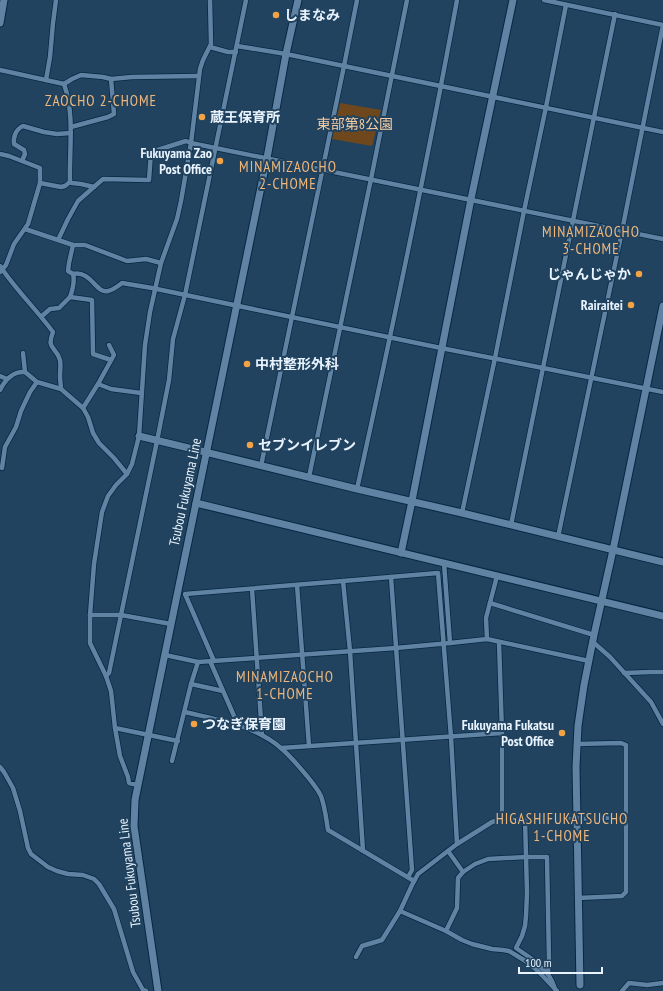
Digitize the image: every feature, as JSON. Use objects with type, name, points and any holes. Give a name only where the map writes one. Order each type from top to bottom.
[{"type":"street","points":[[0,23],[4,0]]},
{"type":"street","points":[[46,80],[56,0]]},
{"type":"street","points":[[138,785],[129,783],[120,756],[111,691],[106,676],[90,643],[90,615],[94,564],[102,512],[108,496],[127,474],[132,464],[139,436],[144,345],[161,263],[177,219],[181,202],[191,143],[198,76],[201,65],[212,41],[210,0]]},
{"type":"street","points":[[106,676],[109,673],[169,380],[172,339],[185,295],[246,0]]},
{"type":"street","name":"Tsubou Fukuyama Line","points":[[158,991],[134,826],[138,785],[298,0]]},
{"type":"street","points":[[262,466],[357,0]]},
{"type":"street","points":[[309,477],[407,0]]},
{"type":"street","points":[[357,489],[421,189],[457,0]]},
{"type":"street","points":[[401,553],[471,199],[513,0]]},
{"type":"street","points":[[544,0],[663,25],[592,378],[558,537]]},
{"type":"street","points":[[462,513],[495,358],[566,5]]},
{"type":"street","points":[[511,525],[615,14]]},
{"type":"street","points":[[237,46],[286,54],[663,132]]},
{"type":"street","points":[[210,47],[228,52],[236,52]]},
{"type":"street","points":[[0,70],[64,84],[81,75],[111,79],[132,76],[198,76]]},
{"type":"street","points":[[22,161],[25,154],[24,150],[14,144],[16,131],[19,128],[23,126],[57,134],[114,114],[111,79]]},
{"type":"street","points":[[40,183],[61,187],[66,186],[70,182],[71,130],[68,94],[64,84]]},
{"type":"street","points":[[58,240],[78,201],[103,179],[148,180],[151,152],[186,141],[663,239]]},
{"type":"street","points":[[0,154],[40,168],[40,183],[28,224],[14,244],[6,265],[1,269],[42,316],[53,332],[50,339],[50,344],[60,362],[61,389]]},
{"type":"street","points":[[70,182],[72,184],[82,184],[94,187]]},
{"type":"street","points":[[25,229],[73,245],[85,246],[127,261],[146,260],[161,263]]},
{"type":"street","points":[[73,245],[68,271],[73,274],[76,273],[85,275],[102,291],[106,292],[122,283],[663,392]]},
{"type":"street","points":[[42,316],[50,309],[59,308],[70,297],[74,287],[73,274]]},
{"type":"street","points":[[70,297],[92,300],[93,354],[111,360]]},
{"type":"street","points":[[580,986],[576,768],[578,726],[584,685],[601,601],[613,550],[663,306]]},
{"type":"street","points":[[83,408],[114,355],[109,345]]},
{"type":"street","points":[[23,353],[25,372]]},
{"type":"street","points":[[0,390],[7,379],[20,372],[25,372],[38,382],[61,389],[83,408],[88,417],[93,433],[99,443],[127,474]]},
{"type":"street","points":[[0,376],[7,379]]},
{"type":"street","points":[[2,468],[5,447],[16,427],[20,411],[30,392],[38,382]]},
{"type":"street","points":[[98,384],[111,389],[142,393]]},
{"type":"street","points":[[139,436],[663,562]]},
{"type":"street","points":[[196,503],[663,616]]},
{"type":"street","points":[[444,563],[450,643]]},
{"type":"street","points":[[238,725],[185,594],[438,573],[451,737],[457,844]]},
{"type":"street","points":[[486,639],[486,618],[497,576]]},
{"type":"street","points":[[391,577],[412,870],[408,877]]},
{"type":"street","points":[[343,581],[350,651],[363,851]]},
{"type":"street","points":[[297,585],[309,746]]},
{"type":"street","points":[[252,589],[262,736]]},
{"type":"street","points":[[490,603],[594,639],[650,702],[663,724]]},
{"type":"street","points":[[90,615],[121,615],[171,624]]},
{"type":"street","points":[[165,655],[198,662],[396,648],[486,639],[589,661]]},
{"type":"street","points":[[499,642],[502,733],[502,819]]},
{"type":"street","points":[[172,761],[198,662]]},
{"type":"street","points":[[624,673],[663,672]]},
{"type":"street","points":[[191,684],[223,691]]},
{"type":"street","points":[[185,712],[238,725],[262,736],[281,748],[306,774],[318,791],[324,805],[328,830],[414,881]]},
{"type":"street","points":[[115,728],[178,741]]},
{"type":"street","points":[[281,748],[502,733]]},
{"type":"street","points":[[577,744],[621,743],[626,745],[626,892],[622,896],[578,898]]},
{"type":"street","points":[[0,767],[13,788],[20,811],[28,848],[31,854],[48,867],[68,874],[83,875],[94,879],[99,884],[114,909],[133,972],[144,990]]},
{"type":"street","points":[[356,957],[362,946],[382,940],[400,912],[418,874],[457,844],[492,822],[502,819],[577,819],[626,817]]},
{"type":"street","points":[[525,819],[527,893],[526,916],[522,936],[516,948],[532,959],[548,974],[556,990]]},
{"type":"street","points":[[448,851],[463,872]]},
{"type":"street","points":[[446,931],[456,908],[458,878],[463,872],[475,864],[488,859],[547,857],[548,974]]},
{"type":"street","points":[[400,912],[446,931],[472,944],[509,951],[538,971],[556,990]]},
{"type":"street","points":[[622,991],[629,983],[647,985],[663,983]]},
{"type":"green space","name":"東部第8公園","points":[[340,103],[381,110],[372,146],[332,139]]},
{"type":"place","name":"しまなみ","points":[[276,15]]},
{"type":"place","name":"蔵王保育所","points":[[202,117]]},
{"type":"place","name":"Fukuyama Zao Post Office","points":[[220,161]]},
{"type":"place","name":"じゃんじゃか","points":[[639,274]]},
{"type":"place","name":"Rairaitei","points":[[631,305]]},
{"type":"place","name":"中村整形外科","points":[[247,364]]},
{"type":"place","name":"セブンイレブン","points":[[250,445]]},
{"type":"place","name":"つなぎ保育園","points":[[194,724]]},
{"type":"place","name":"Fukuyama Fukatsu Post Office","points":[[562,733]]},
{"type":"district","name":"ZAOCHO 2-CHOME","points":[[101,101]]},
{"type":"district","name":"MINAMIZAOCHO 2-CHOME","points":[[288,176]]},
{"type":"district","name":"MINAMIZAOCHO 3-CHOME","points":[[591,240]]},
{"type":"district","name":"MINAMIZAOCHO 1-CHOME","points":[[285,686]]},
{"type":"district","name":"HIGASHIFUKATSUCHO 1-CHOME","points":[[562,828]]}]
